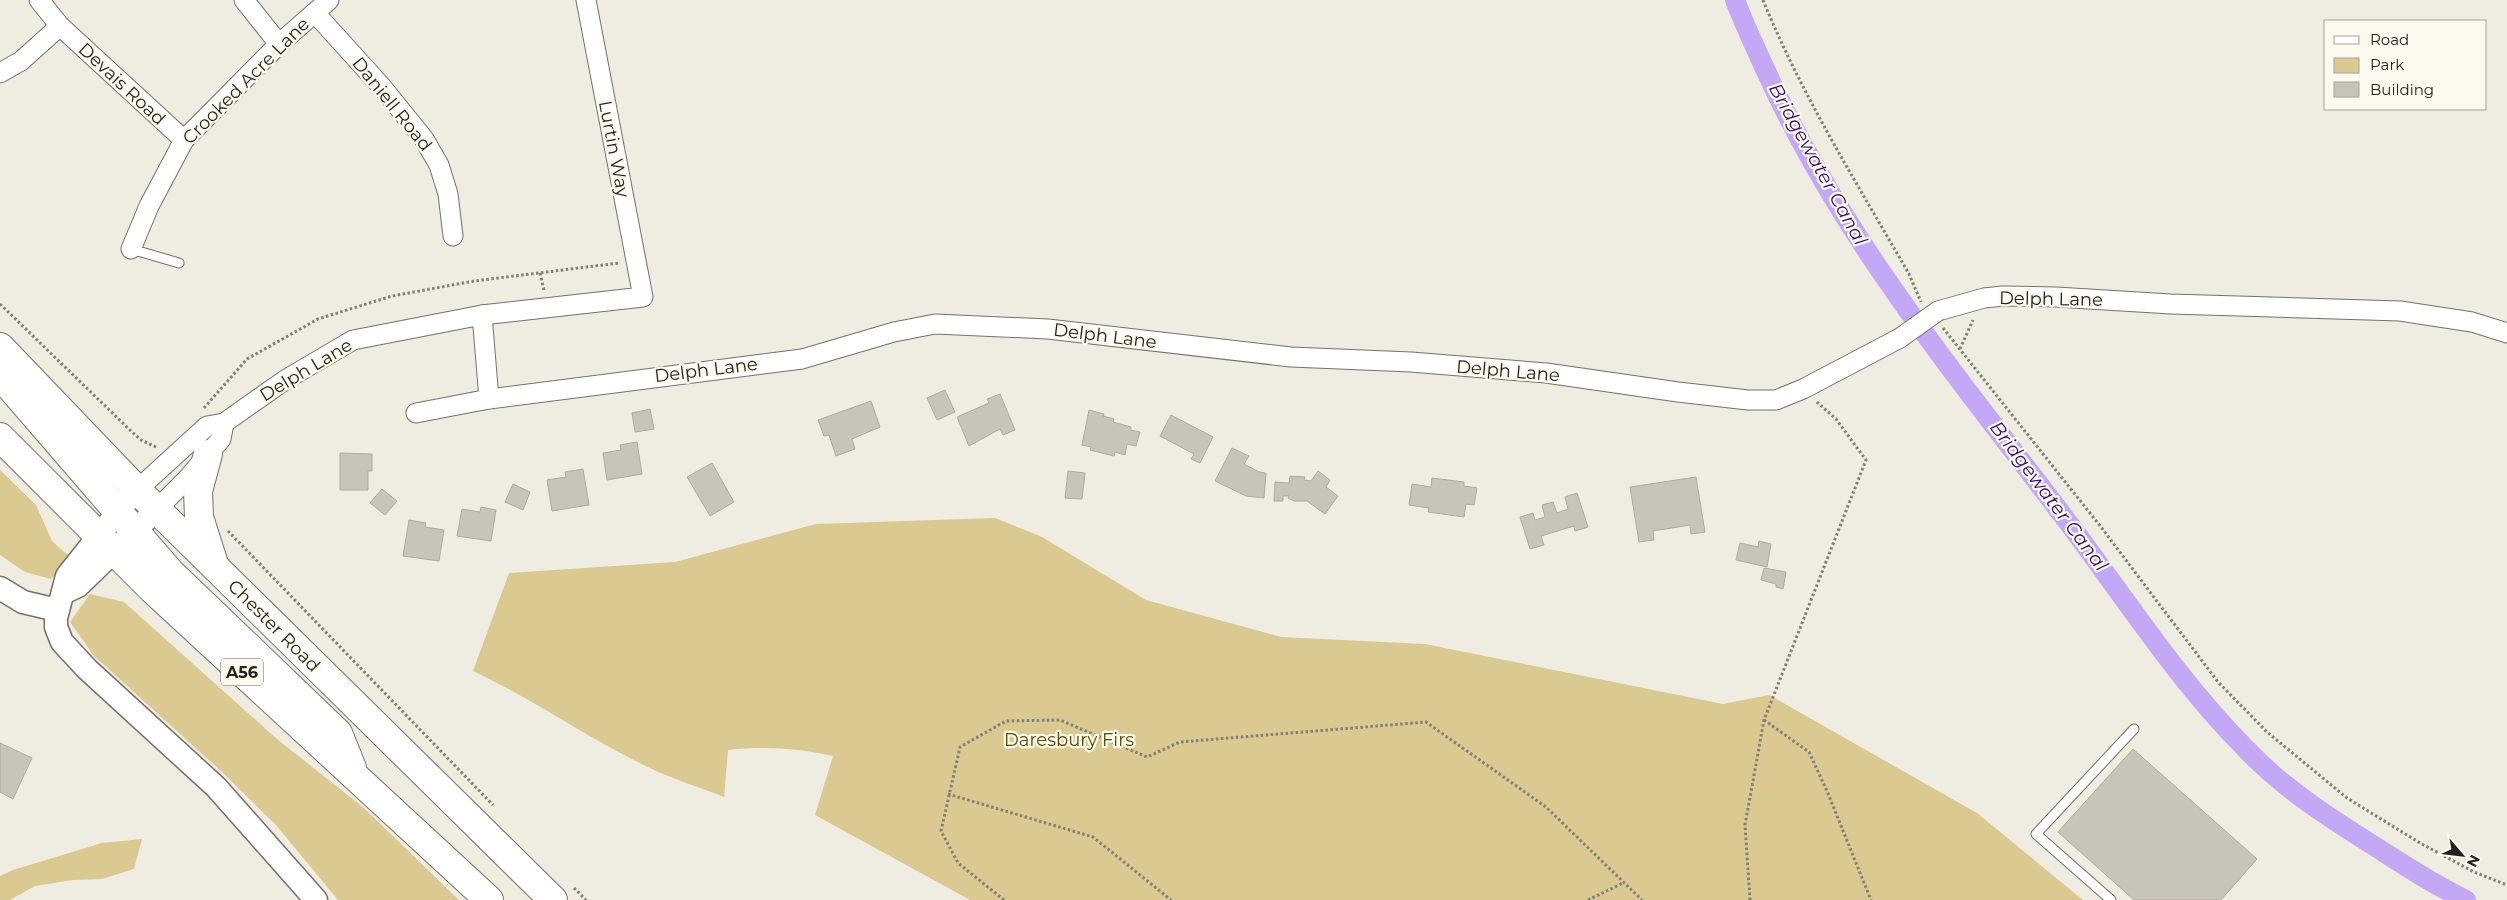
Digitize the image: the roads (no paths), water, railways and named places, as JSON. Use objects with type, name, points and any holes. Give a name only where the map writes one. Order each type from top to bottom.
[{"type":"highway","name":"Chester Road","points":[[0,347],[137,490],[215,566],[562,893]]},
{"type":"highway","points":[[0,375],[170,572],[338,733],[354,774]]},
{"type":"highway","name":"A56","points":[[0,438],[105,544],[489,900]]},
{"type":"highway","points":[[208,454],[198,491],[199,517],[215,566]]},
{"type":"street","name":"Devais Road","points":[[39,0],[60,26],[184,140]]},
{"type":"street","points":[[244,0],[279,44]]},
{"type":"street","name":"Crooked Acre Lane","points":[[131,249],[149,206],[184,140],[279,44],[329,0]]},
{"type":"street","name":"Lurtin Way","points":[[586,0],[643,297]]},
{"type":"street","name":"Daniell Road","points":[[315,13],[382,87],[424,139],[439,165],[448,194],[453,236]]},
{"type":"street","points":[[0,73],[21,61],[60,26]]},
{"type":"street","name":"Delph Lane","points":[[416,412],[489,400],[802,358],[894,332],[935,324],[1048,329],[1291,357],[1411,362],[1546,373],[1748,400],[1776,400],[1804,390],[1900,338],[1935,315],[1984,298],[2003,296],[2056,297],[2171,304],[2400,311],[2472,322],[2507,333]]},
{"type":"street","name":"Delph Lane","points":[[60,601],[78,586],[105,544],[127,520],[137,490],[207,426],[224,423],[285,380],[353,340],[482,315],[643,297]]},
{"type":"street","points":[[482,315],[489,400]]},
{"type":"street","name":"Delph Lane","points":[[127,520],[157,509],[221,438],[224,423]]},
{"type":"street","points":[[0,588],[23,602],[60,601],[56,627],[66,648],[216,787],[316,900]]},
{"type":"lane","points":[[131,249],[179,263]]},
{"type":"lane","points":[[2111,900],[2036,834],[2134,729]]},
{"type":"waterway","name":"Bridgewater Canal","points":[[1735,0],[1766,71],[1796,131],[1864,247],[1942,357],[2197,695],[2247,750],[2293,791],[2411,869],[2466,900]]},
{"type":"park label","name":"Daresbury Firs","points":[[1069,740]]}]
